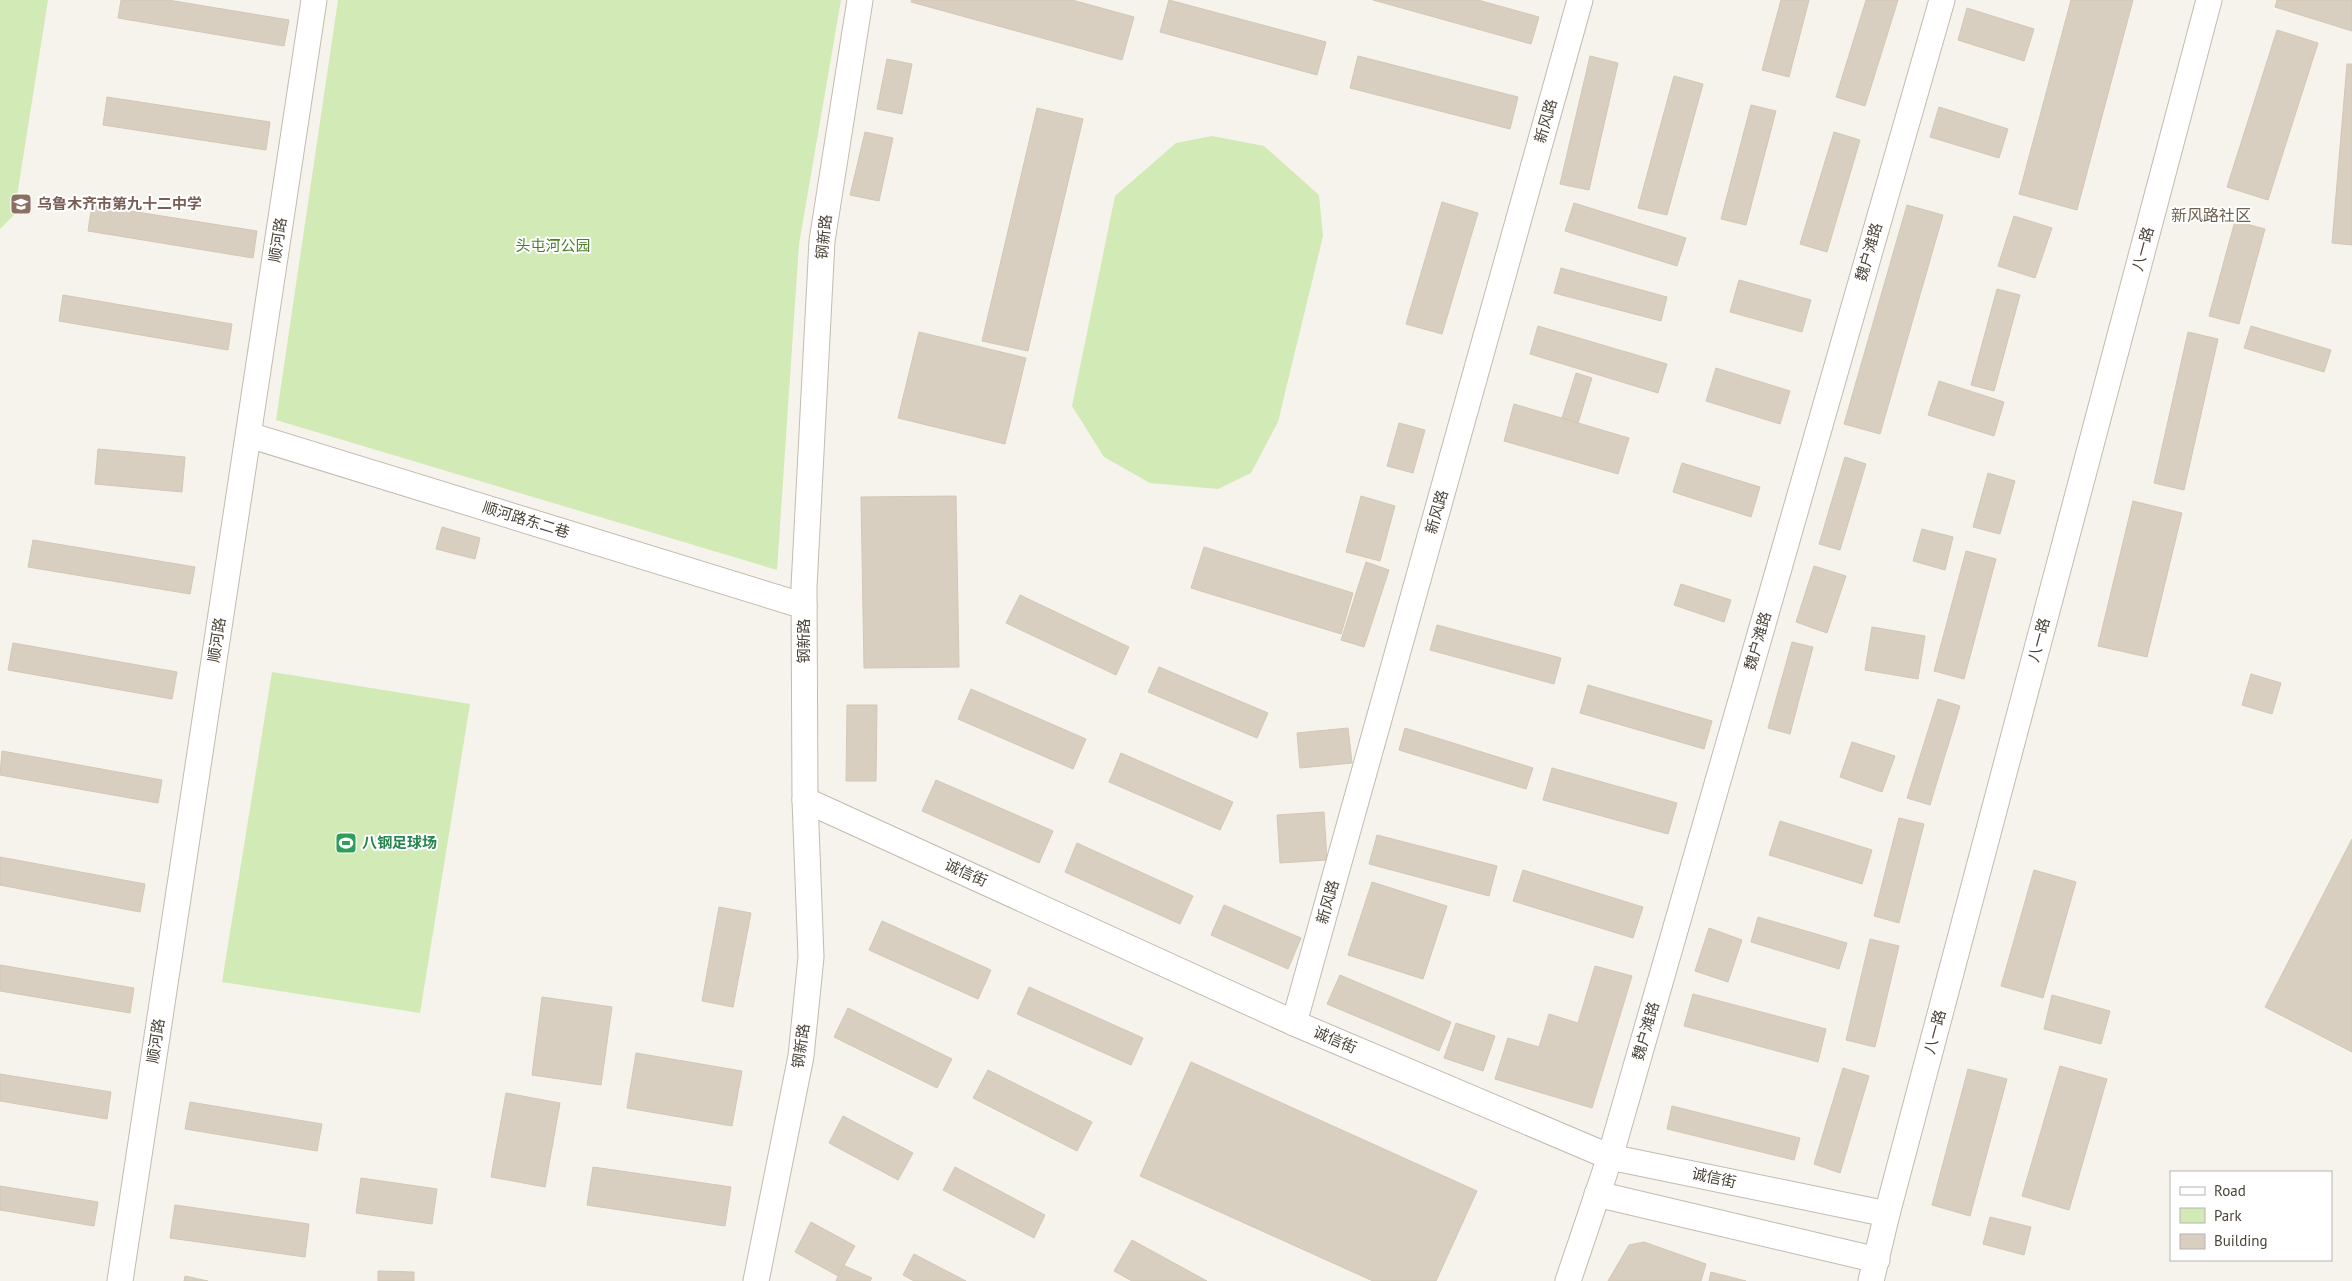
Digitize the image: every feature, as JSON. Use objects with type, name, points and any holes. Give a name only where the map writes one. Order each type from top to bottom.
[{"type":"street","name":"顺河路","points":[[120,1281],[314,0]]},
{"type":"street","name":"钢新路","points":[[756,1281],[801,1056],[811,957],[805,800],[804,606],[822,241],[860,0]]},
{"type":"street","name":"新风路","points":[[1294,1023],[1580,0]]},
{"type":"street","name":"魏户滩路","points":[[1568,1281],[1610,1157],[1942,0]]},
{"type":"street","name":"八一路","points":[[1874,1271],[1887,1214],[2209,0]]},
{"type":"street","name":"顺河路东二巷","points":[[249,435],[804,606]]},
{"type":"street","name":"诚信街","points":[[805,800],[1294,1023],[1610,1157],[1887,1214]]},
{"type":"street","points":[[1597,1194],[1874,1271]]},
{"type":"green space","points":[[0,0],[48,0],[14,215],[0,229]]},
{"type":"green space","name":"头屯河公园","points":[[338,0],[841,0],[799,244],[777,570],[276,420]]},
{"type":"green space","points":[[1212,136],[1264,146],[1319,195],[1323,236],[1278,422],[1251,473],[1218,489],[1150,483],[1104,457],[1072,406],[1115,196],[1176,143]]},
{"type":"green space","name":"八钢足球场","points":[[272,672],[470,704],[420,1013],[222,982]]},
{"type":"building","points":[[121,0],[168,0],[289,20],[284,46],[118,18]]},
{"type":"building","points":[[912,0],[1072,0],[1134,17],[1122,60],[911,2]]},
{"type":"building","points":[[1169,0],[1326,42],[1317,75],[1160,32]]},
{"type":"building","points":[[1373,0],[1478,0],[1539,17],[1531,44]]},
{"type":"building","points":[[1781,0],[1809,0],[1789,77],[1762,70]]},
{"type":"building","points":[[1866,0],[1898,0],[1865,106],[1836,97]]},
{"type":"building","points":[[2071,0],[2133,0],[2077,210],[2019,194]]},
{"type":"building","points":[[2277,0],[2352,0],[2352,31],[2275,7]]},
{"type":"building","points":[[1967,8],[2034,29],[2024,61],[1958,40]]},
{"type":"building","points":[[2277,30],[2318,43],[2268,200],[2227,187]]},
{"type":"building","points":[[1358,56],[1518,97],[1510,129],[1350,88]]},
{"type":"building","points":[[1590,56],[1618,63],[1589,190],[1560,184]]},
{"type":"building","points":[[887,59],[912,64],[902,114],[877,109]]},
{"type":"building","points":[[2347,64],[2352,64],[2352,245],[2332,243]]},
{"type":"building","points":[[1674,76],[1703,84],[1667,215],[1638,208]]},
{"type":"building","points":[[107,97],[270,122],[266,150],[103,125]]},
{"type":"building","points":[[1751,105],[1776,111],[1746,225],[1721,219]]},
{"type":"building","points":[[1939,107],[2008,129],[1999,158],[1930,137]]},
{"type":"building","points":[[1037,108],[1083,119],[1028,351],[982,341]]},
{"type":"building","points":[[865,132],[893,138],[879,201],[850,195]]},
{"type":"building","points":[[1834,132],[1860,140],[1827,252],[1800,244]]},
{"type":"building","points":[[1442,202],[1478,213],[1442,334],[1406,324]]},
{"type":"building","points":[[1574,203],[1686,238],[1677,266],[1565,231]]},
{"type":"building","points":[[92,205],[257,231],[253,258],[88,231]]},
{"type":"building","points":[[1907,205],[1943,215],[1880,434],[1844,424]]},
{"type":"building","points":[[2014,216],[2052,228],[2035,278],[1998,266]]},
{"type":"building","points":[[2235,221],[2265,229],[2239,324],[2209,316]]},
{"type":"building","points":[[1561,268],[1667,297],[1661,321],[1554,293]]},
{"type":"building","points":[[1739,280],[1811,300],[1802,332],[1730,312]]},
{"type":"building","points":[[1997,289],[2020,295],[1994,391],[1971,385]]},
{"type":"building","points":[[63,295],[232,324],[228,350],[59,321]]},
{"type":"building","points":[[1538,326],[1667,364],[1658,393],[1530,354]]},
{"type":"building","points":[[2251,326],[2331,350],[2324,372],[2244,348]]},
{"type":"building","points":[[919,332],[1026,358],[1005,444],[898,418]]},
{"type":"building","points":[[2188,332],[2218,339],[2184,490],[2154,483]]},
{"type":"building","points":[[1716,368],[1790,391],[1780,424],[1706,401]]},
{"type":"building","points":[[1576,373],[1592,378],[1578,423],[1562,418]]},
{"type":"building","points":[[1939,381],[2004,402],[1994,436],[1928,415]]},
{"type":"building","points":[[1514,404],[1629,438],[1618,474],[1504,441]]},
{"type":"building","points":[[1399,423],[1425,430],[1413,473],[1387,466]]},
{"type":"building","points":[[98,449],[185,457],[182,492],[95,484]]},
{"type":"building","points":[[1845,457],[1866,464],[1840,550],[1819,544]]},
{"type":"building","points":[[1682,463],[1760,487],[1751,517],[1673,492]]},
{"type":"building","points":[[1988,473],[2015,481],[2000,534],[1973,527]]},
{"type":"building","points":[[956,496],[959,667],[864,668],[861,497]]},
{"type":"building","points":[[1361,496],[1395,506],[1380,561],[1346,552]]},
{"type":"building","points":[[2133,501],[2182,513],[2147,657],[2098,646]]},
{"type":"building","points":[[442,527],[480,538],[475,559],[436,549]]},
{"type":"building","points":[[1922,529],[1953,537],[1945,570],[1913,561]]},
{"type":"building","points":[[33,540],[195,567],[190,594],[28,567]]},
{"type":"building","points":[[1204,547],[1353,593],[1341,634],[1191,588]]},
{"type":"building","points":[[1966,551],[1996,559],[1964,679],[1934,671]]},
{"type":"building","points":[[1366,562],[1389,570],[1364,647],[1341,640]]},
{"type":"building","points":[[1814,566],[1846,576],[1827,633],[1796,622]]},
{"type":"building","points":[[1681,584],[1731,600],[1724,622],[1674,605]]},
{"type":"building","points":[[1020,595],[1129,647],[1116,675],[1006,623]]},
{"type":"building","points":[[1437,625],[1561,658],[1554,684],[1430,650]]},
{"type":"building","points":[[1872,627],[1925,636],[1918,679],[1865,670]]},
{"type":"building","points":[[1792,642],[1813,647],[1790,734],[1768,728]]},
{"type":"building","points":[[13,643],[177,672],[172,699],[8,670]]},
{"type":"building","points":[[1159,667],[1268,713],[1257,738],[1148,692]]},
{"type":"building","points":[[2251,674],[2281,683],[2272,714],[2242,705]]},
{"type":"building","points":[[1588,685],[1712,721],[1704,749],[1580,713]]},
{"type":"building","points":[[971,689],[1086,739],[1073,769],[958,719]]},
{"type":"building","points":[[1938,699],[1960,706],[1930,805],[1907,798]]},
{"type":"building","points":[[847,705],[877,705],[876,781],[846,781]]},
{"type":"building","points":[[1348,728],[1352,763],[1300,768],[1297,733]]},
{"type":"building","points":[[1405,728],[1533,768],[1526,789],[1399,750]]},
{"type":"building","points":[[1852,742],[1895,756],[1882,792],[1840,777]]},
{"type":"building","points":[[2,751],[162,780],[158,803],[0,775]]},
{"type":"building","points":[[1121,753],[1233,802],[1220,830],[1109,782]]},
{"type":"building","points":[[1552,768],[1677,803],[1668,834],[1543,800]]},
{"type":"building","points":[[936,780],[1053,831],[1039,863],[922,811]]},
{"type":"building","points":[[1324,812],[1327,860],[1280,863],[1277,815]]},
{"type":"building","points":[[1899,818],[1924,824],[1899,923],[1874,916]]},
{"type":"building","points":[[1780,821],[1872,850],[1862,884],[1769,855]]},
{"type":"building","points":[[1377,835],[1497,866],[1489,896],[1369,864]]},
{"type":"building","points":[[2352,839],[2352,1052],[2265,1007]]},
{"type":"building","points":[[1077,843],[1193,896],[1180,924],[1065,872]]},
{"type":"building","points":[[0,857],[145,884],[140,912],[0,885]]},
{"type":"building","points":[[1523,870],[1643,907],[1633,938],[1513,901]]},
{"type":"building","points":[[2034,870],[2076,882],[2043,998],[2001,986]]},
{"type":"building","points":[[1372,882],[1447,906],[1423,979],[1348,955]]},
{"type":"building","points":[[1224,905],[1301,938],[1288,969],[1211,935]]},
{"type":"building","points":[[719,907],[751,913],[733,1007],[702,1001]]},
{"type":"building","points":[[1758,917],[1847,943],[1839,969],[1751,942]]},
{"type":"building","points":[[882,921],[991,970],[978,999],[869,950]]},
{"type":"building","points":[[1709,928],[1742,940],[1728,982],[1695,971]]},
{"type":"building","points":[[1870,939],[1899,946],[1875,1047],[1846,1040]]},
{"type":"building","points":[[0,965],[134,988],[130,1013],[0,991]]},
{"type":"building","points":[[1595,966],[1632,976],[1592,1108],[1495,1079],[1508,1038],[1539,1047],[1549,1014],[1578,1023]]},
{"type":"building","points":[[1340,975],[1451,1022],[1439,1051],[1327,1004]]},
{"type":"building","points":[[1029,987],[1143,1038],[1131,1065],[1017,1014]]},
{"type":"building","points":[[1693,994],[1826,1029],[1818,1062],[1684,1026]]},
{"type":"building","points":[[2052,995],[2110,1011],[2101,1044],[2044,1029]]},
{"type":"building","points":[[542,997],[612,1007],[601,1085],[532,1075]]},
{"type":"building","points":[[848,1008],[952,1059],[937,1088],[834,1037]]},
{"type":"building","points":[[1456,1023],[1495,1036],[1483,1071],[1444,1058]]},
{"type":"building","points":[[636,1053],[742,1071],[732,1126],[627,1108]]},
{"type":"building","points":[[1191,1062],[1477,1191],[1436,1281],[1373,1281],[1140,1176]]},
{"type":"building","points":[[2060,1066],[2107,1079],[2069,1210],[2022,1196]]},
{"type":"building","points":[[1843,1068],[1869,1076],[1840,1173],[1814,1164]]},
{"type":"building","points":[[1968,1069],[2007,1079],[1970,1216],[1932,1205]]},
{"type":"building","points":[[988,1070],[1092,1122],[1077,1151],[973,1098]]},
{"type":"building","points":[[0,1074],[111,1092],[107,1119],[0,1101]]},
{"type":"building","points":[[506,1093],[560,1103],[545,1187],[491,1177]]},
{"type":"building","points":[[190,1102],[322,1124],[317,1151],[185,1129]]},
{"type":"building","points":[[1672,1106],[1800,1138],[1794,1160],[1667,1129]]},
{"type":"building","points":[[843,1116],[913,1153],[898,1180],[829,1143]]},
{"type":"building","points":[[593,1167],[731,1187],[725,1226],[587,1205]]},
{"type":"building","points":[[955,1167],[1045,1215],[1034,1238],[943,1190]]},
{"type":"building","points":[[361,1178],[437,1189],[432,1224],[356,1213]]},
{"type":"building","points":[[0,1186],[98,1202],[94,1226],[0,1210]]},
{"type":"building","points":[[175,1205],[309,1224],[305,1257],[170,1238]]},
{"type":"building","points":[[1990,1217],[2031,1227],[2024,1255],[1983,1244]]},
{"type":"building","points":[[811,1222],[855,1246],[838,1276],[795,1252]]},
{"type":"building","points":[[1132,1240],[1207,1281],[1132,1281],[1114,1271]]},
{"type":"building","points":[[1644,1242],[1706,1264],[1701,1281],[1608,1281],[1629,1245]]},
{"type":"building","points":[[914,1254],[966,1281],[914,1281],[903,1275]]},
{"type":"building","points":[[843,1265],[872,1278],[870,1281],[836,1281]]},
{"type":"building","points":[[378,1271],[414,1272],[414,1281],[378,1281]]},
{"type":"building","points":[[1711,1272],[1746,1281],[1709,1281]]},
{"type":"building","points":[[185,1276],[208,1281],[184,1281]]},
{"type":"place","name":"乌鲁木齐市第九十二中学","points":[[21,204]]},
{"type":"place","name":"八钢足球场","points":[[346,843]]},
{"type":"district","name":"新风路社区","points":[[2211,215]]}]
